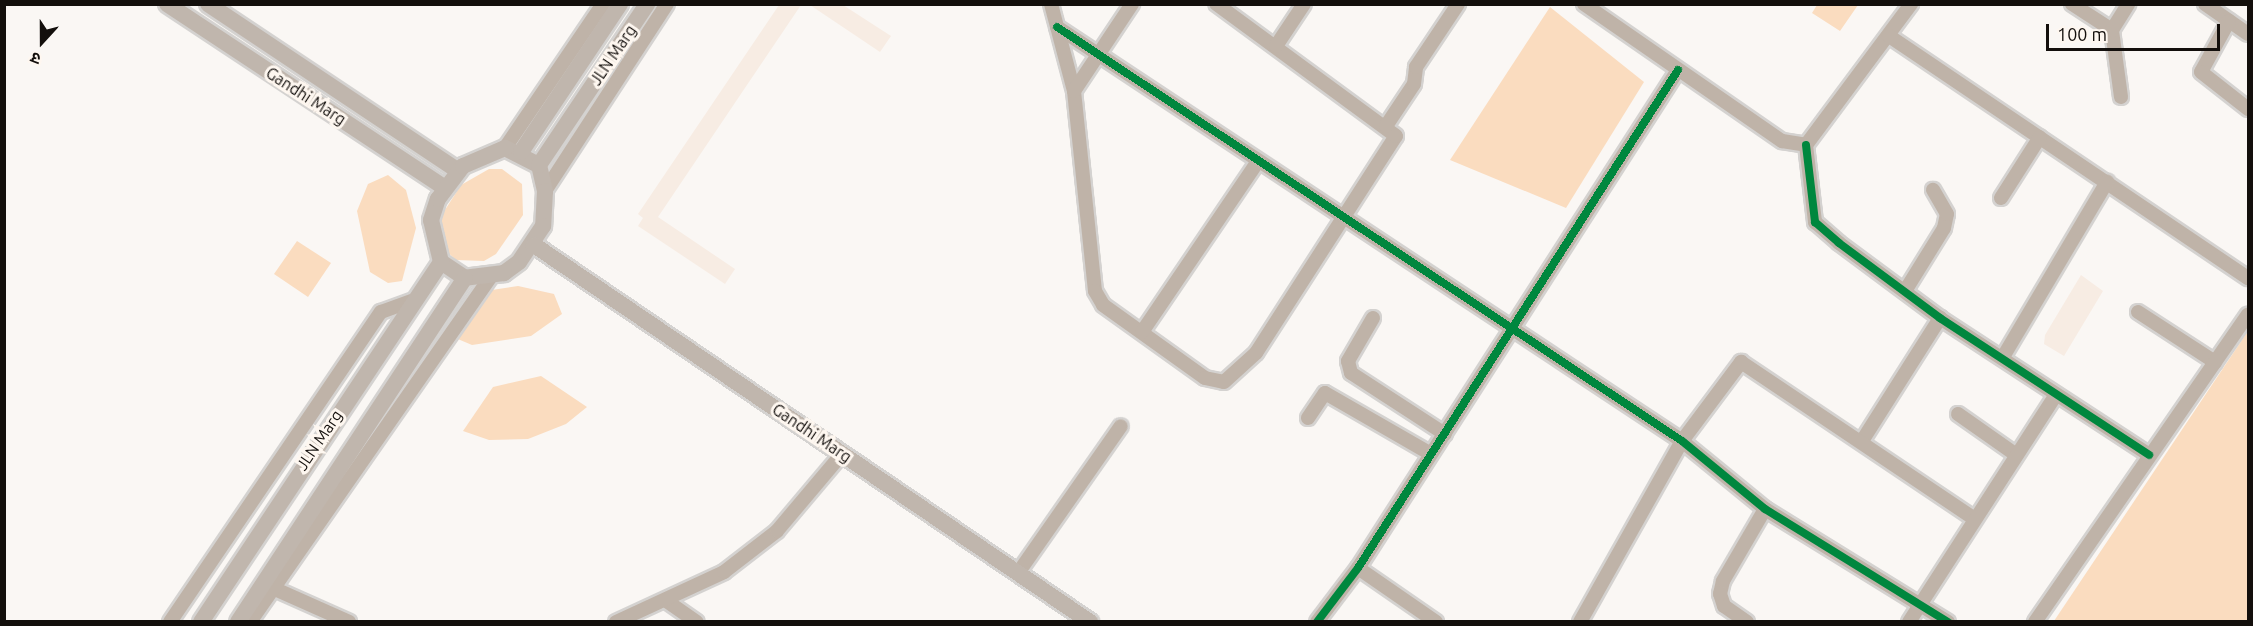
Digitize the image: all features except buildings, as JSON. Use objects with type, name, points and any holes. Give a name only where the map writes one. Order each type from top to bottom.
[{"type":"main road","name":"Gandhi Marg","points":[[167,4],[445,188]]},
{"type":"main road","name":"Gandhi Marg","points":[[208,4],[458,171]]},
{"type":"main road","name":"JLN Marg","points":[[513,150],[620,4]]},
{"type":"main road","name":"JLN Marg","points":[[539,165],[647,4]]},
{"type":"main road","points":[[513,150],[539,165],[545,191],[543,226],[534,245],[519,262],[490,278],[465,278],[441,262],[431,220],[445,188],[458,171],[479,155],[513,150]]},
{"type":"main road","name":"Gandhi Marg","points":[[534,245],[1090,621]]},
{"type":"main road","name":"JLN Marg","points":[[201,621],[441,262]]},
{"type":"main road","name":"JLN Marg","points":[[238,621],[268,587],[465,278]]},
{"type":"street","points":[[513,150],[603,4]]},
{"type":"street","points":[[545,191],[667,4]]},
{"type":"street","points":[[1051,4],[1074,91],[1095,291],[1103,305],[1205,378],[1224,382],[1236,376],[1395,136],[1386,126],[1216,4]]},
{"type":"street","points":[[1074,91],[1132,4]]},
{"type":"street","points":[[1276,46],[1304,4]]},
{"type":"street","points":[[1386,126],[1414,84],[1416,67],[1458,4]]},
{"type":"street","points":[[1584,4],[1782,141],[1806,145]]},
{"type":"street","points":[[1911,4],[1806,145],[1815,222],[1941,318],[2003,357],[2055,396],[2149,455]]},
{"type":"street","points":[[2072,4],[2112,30]]},
{"type":"street","points":[[2121,97],[2112,30],[2128,4]]},
{"type":"street","points":[[2205,4],[2248,34]]},
{"type":"street","points":[[2229,21],[2201,72],[2248,109]]},
{"type":"street","points":[[1057,27],[1257,163],[1682,441],[1765,509],[1948,621]]},
{"type":"street","points":[[1889,36],[2248,279]]},
{"type":"street","points":[[1317,621],[1358,568],[1678,70]]},
{"type":"street","points":[[2001,198],[2040,137]]},
{"type":"street","points":[[1142,332],[1257,163]]},
{"type":"street","points":[[2003,357],[2107,182]]},
{"type":"street","points":[[1905,291],[1944,228],[1947,214],[1933,189]]},
{"type":"street","points":[[250,621],[268,587],[490,278]]},
{"type":"street","points":[[170,621],[381,312],[417,299]]},
{"type":"street","points":[[2138,312],[2215,362]]},
{"type":"street","points":[[2035,621],[2248,314]]},
{"type":"street","points":[[1373,318],[1347,361],[1351,373],[1445,434]]},
{"type":"street","points":[[1862,441],[1941,318]]},
{"type":"street","points":[[1580,621],[1682,441],[1741,362],[1862,441],[1973,518]]},
{"type":"street","points":[[1308,418],[1325,393],[1431,454]]},
{"type":"street","points":[[1909,621],[1973,518],[2055,396]]},
{"type":"street","points":[[1958,414],[2015,454]]},
{"type":"street","points":[[1018,573],[1121,426]]},
{"type":"street","points":[[616,621],[668,602],[724,572],[777,531],[841,454]]},
{"type":"street","points":[[1747,621],[1724,606],[1720,594],[1765,509]]},
{"type":"street","points":[[1358,568],[1436,621]]},
{"type":"street","points":[[268,587],[350,621]]},
{"type":"street","points":[[668,602],[697,621]]},
{"type":"shaded area","points":[[779,5],[801,5],[658,217],[735,269],[725,284],[638,226],[643,218],[638,214]]},
{"type":"shaded area","points":[[810,5],[843,5],[891,36],[880,52]]},
{"type":"shaded area","points":[[1817,5],[1858,5],[1840,31],[1812,13]]},
{"type":"shaded area","points":[[1550,7],[1644,82],[1566,208],[1450,160]]},
{"type":"shaded area","points":[[489,169],[502,169],[522,184],[523,215],[496,254],[484,261],[456,260],[446,251],[439,227],[443,213],[461,185]]},
{"type":"shaded area","points":[[388,175],[406,190],[416,228],[402,281],[388,283],[370,272],[357,211],[368,184]]},
{"type":"shaded area","points":[[297,241],[331,263],[308,297],[274,274]]},
{"type":"shaded area","points":[[2081,275],[2103,291],[2064,356],[2044,344],[2045,335]]},
{"type":"shaded area","points":[[518,286],[554,294],[562,314],[531,336],[472,345],[453,337],[485,291]]},
{"type":"shaded area","points":[[2248,331],[2248,621],[2054,621]]},
{"type":"shaded area","points":[[541,376],[587,407],[566,424],[528,439],[489,440],[463,431],[493,387]]},
{"type":"cycle path","points":[[1057,27],[1682,441],[1765,509],[1948,622]]},
{"type":"cycle path","points":[[1317,622],[1358,568],[1678,70]]},
{"type":"cycle path","points":[[1806,145],[1815,222],[1839,243],[1940,318],[2149,455]]}]
